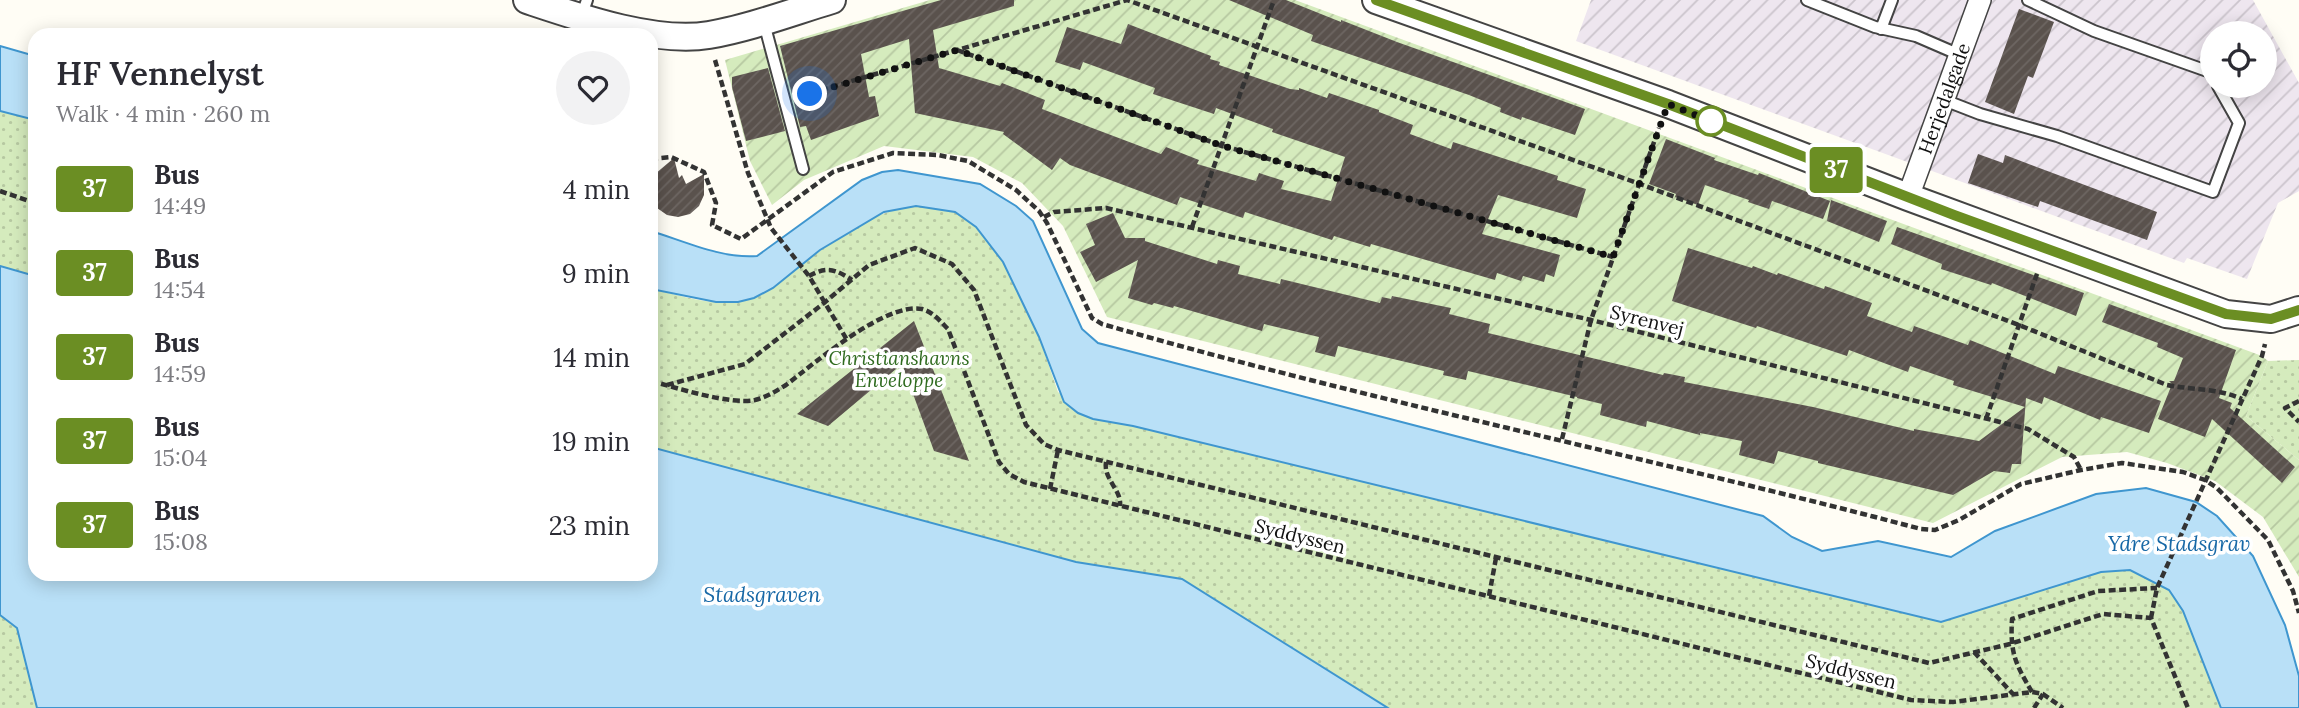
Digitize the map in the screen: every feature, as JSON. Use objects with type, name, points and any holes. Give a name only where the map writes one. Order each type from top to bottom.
[{"type":"street","points":[[527,0],[620,28]]},
{"type":"street","points":[[658,34],[708,36],[832,0]]},
{"type":"street","points":[[1376,0],[1668,104],[2046,249],[2226,314],[2271,319],[2299,310]]},
{"type":"street","name":"Herjedalgade","points":[[1908,197],[1980,0]]},
{"type":"lane","points":[[1807,0],[1881,29],[1916,36],[1960,55]]},
{"type":"lane","points":[[1881,29],[1892,0]]},
{"type":"lane","points":[[2028,0],[2094,31],[2200,68]]},
{"type":"lane","points":[[764,20],[803,169]]},
{"type":"lane","points":[[1944,100],[2057,136],[2213,192],[2239,123],[2225,98]]},
{"type":"path","points":[[1192,227],[1274,0]]},
{"type":"path","points":[[786,101],[1128,1],[1640,184],[2019,325],[2167,384],[2187,389],[2216,390],[2242,399]]},
{"type":"path","points":[[708,36],[748,173],[771,228],[809,276],[846,340]]},
{"type":"path","points":[[957,50],[1220,145],[1613,257]]},
{"type":"path","points":[[1562,439],[1591,320],[1668,104]]},
{"type":"path","points":[[658,158],[671,157],[704,172],[716,202],[712,225],[741,239],[833,172],[893,153],[937,155],[968,162],[1016,190],[1044,217],[1087,309],[1092,318],[1102,324],[1250,365],[1562,439],[1921,529],[1935,530],[1959,520],[2021,484],[2081,470],[2122,463],[2183,472],[2205,480],[2235,505],[2269,540],[2293,591],[2299,613]]},
{"type":"path","points":[[0,191],[28,201]]},
{"type":"path","name":"Syrenvej","points":[[1044,217],[1054,212],[1106,208],[1591,320],[2028,429],[2074,457],[2081,470]]},
{"type":"path","points":[[667,385],[744,364],[869,265],[915,248],[952,264],[974,290],[1026,425],[1044,444],[1058,450],[1928,663],[2010,643],[2103,614],[2151,618]]},
{"type":"path","points":[[1986,419],[2046,249]]},
{"type":"path","points":[[809,276],[822,269],[839,271],[852,280]]},
{"type":"path","name":"Syddyssen","points":[[658,383],[734,399],[754,400],[771,395],[873,323],[906,308],[923,310],[934,314],[947,329],[999,462],[1009,474],[1024,482],[1911,700],[1953,702],[2032,692],[2043,694],[2063,708]]},
{"type":"path","points":[[2188,708],[2151,618],[2157,588],[2262,356],[2271,319]]},
{"type":"path","points":[[2299,401],[2285,408],[2299,422]]},
{"type":"path","points":[[1050,489],[1058,450]]},
{"type":"path","points":[[1107,462],[1105,469],[1121,499],[1120,506]]},
{"type":"path","points":[[1489,596],[1496,558]]},
{"type":"path","points":[[2032,692],[2019,669],[2010,643],[2012,619],[2098,591],[2157,588]]},
{"type":"path","points":[[1974,652],[2013,694]]},
{"type":"path","points":[[2034,708],[2043,694]]},
{"type":"shaded area","points":[[1591,0],[2253,0],[2265,21],[2200,21],[2200,98],[2277,98],[2277,43],[2299,83],[2299,191],[2278,203],[2247,279],[2187,258],[2184,263],[1576,41]]},
{"type":"green space","points":[[930,0],[1295,0],[2262,356],[2268,361],[2246,416],[2299,460],[2299,577],[2263,517],[2215,481],[2127,452],[2062,457],[1933,523],[1107,317],[1063,226],[1022,183],[973,157],[884,146],[804,180],[772,205],[750,161],[725,60]]},
{"type":"green space","points":[[0,111],[28,118],[28,274],[0,266]]},
{"type":"green space","name":"Christianshavns Enveloppe","points":[[916,206],[955,212],[976,227],[1003,262],[1039,337],[1058,392],[1093,419],[1133,426],[1941,622],[2101,572],[2130,570],[2169,590],[2183,611],[2221,708],[1388,708],[1182,579],[1076,562],[658,449],[658,291],[715,302],[737,302],[755,297],[855,227],[900,209]]},
{"type":"green space","points":[[2299,360],[2299,460],[2246,416],[2268,361]]},
{"type":"green space","points":[[0,615],[17,628],[37,708],[0,708]]},
{"type":"water","points":[[0,46],[28,54],[28,118],[0,111]]},
{"type":"water","name":"Ydre Stadsgrav","points":[[898,170],[980,184],[1016,206],[1033,221],[1082,329],[1098,343],[1763,516],[1792,537],[1822,551],[1878,541],[1951,557],[1995,531],[2096,494],[2146,488],[2196,502],[2217,516],[2253,556],[2285,625],[2299,676],[2299,708],[2221,708],[2183,611],[2169,590],[2130,570],[2101,572],[1941,622],[1133,426],[1093,419],[1078,413],[1064,402],[1039,337],[1003,262],[976,227],[955,212],[916,206],[884,212],[820,250],[773,288],[754,298],[738,302],[716,302],[658,290],[658,233],[730,255],[757,256],[862,180],[882,172]]},
{"type":"water","name":"Stadsgraven","points":[[0,266],[28,274],[28,581],[658,581],[658,449],[1076,562],[1182,579],[1388,708],[37,708],[17,628],[0,615]]},
{"type":"building","points":[[941,0],[1014,0],[1014,6],[933,30],[939,68],[1000,86],[1002,83],[1045,100],[1042,109],[1161,154],[1166,147],[1199,160],[1197,164],[1256,181],[1259,173],[1284,181],[1281,189],[1331,201],[1345,157],[1272,132],[1273,129],[1216,108],[1214,114],[1153,94],[1155,88],[1083,62],[1080,70],[1055,62],[1067,27],[1121,44],[1128,24],[1211,56],[1210,59],[1220,62],[1219,65],[1290,89],[1299,88],[1327,98],[1329,93],[1379,110],[1413,125],[1410,134],[1451,149],[1453,142],[1558,176],[1557,180],[1586,189],[1577,218],[1498,195],[1482,234],[1560,255],[1554,277],[1546,274],[1544,282],[1523,276],[1521,281],[1497,273],[1495,280],[1371,244],[1370,247],[1334,236],[1332,240],[1245,212],[1243,218],[1180,197],[1177,205],[1070,165],[1060,158],[1052,170],[1003,134],[1004,132],[915,113],[909,39],[861,54],[869,97],[875,96],[879,116],[811,140],[806,126],[800,127],[780,46]]},
{"type":"building","points":[[1229,0],[1286,0],[1585,109],[1575,135],[1522,117],[1521,120],[1500,112],[1501,108],[1469,95],[1311,41],[1313,35]]},
{"type":"building","points":[[2019,9],[2054,22],[2033,78],[2028,76],[2014,114],[1985,102]]},
{"type":"building","points":[[768,68],[785,131],[746,141],[732,87],[732,77]]},
{"type":"building","points":[[1666,139],[1715,158],[1714,160],[1758,175],[1759,173],[1830,201],[1823,219],[1772,201],[1769,209],[1705,185],[1698,205],[1649,184]]},
{"type":"building","points":[[1978,154],[2003,163],[2005,155],[2157,212],[2147,240],[2040,201],[2038,207],[1968,183]]},
{"type":"building","points":[[674,158],[679,178],[682,175],[686,184],[704,174],[704,195],[699,206],[690,214],[678,217],[667,215],[658,209],[658,171]]},
{"type":"building","points":[[1831,200],[1887,221],[1879,242],[1827,221]]},
{"type":"building","points":[[1113,213],[1125,238],[1145,238],[1145,241],[1217,264],[1218,260],[1240,266],[1238,274],[1280,284],[1281,279],[1380,303],[1382,297],[1391,299],[1392,296],[1451,308],[1449,314],[1490,324],[1488,333],[1663,375],[1685,377],[1684,382],[1813,407],[1914,431],[1979,441],[2025,407],[1953,385],[1954,381],[1910,366],[1908,372],[1849,350],[1847,356],[1672,301],[1688,248],[1824,289],[1825,286],[1872,303],[1867,316],[1912,332],[1914,326],[1968,345],[1970,340],[2055,374],[2058,366],[2161,401],[2149,433],[2101,417],[2100,420],[2044,397],[2042,404],[2026,398],[2021,464],[2012,464],[2010,473],[1994,471],[1953,495],[1778,451],[1774,464],[1739,455],[1742,441],[1700,435],[1647,421],[1646,427],[1600,415],[1602,404],[1577,397],[1468,371],[1466,380],[1443,375],[1444,371],[1338,346],[1335,357],[1315,352],[1319,337],[1264,324],[1262,331],[1174,306],[1152,305],[1128,298],[1138,260],[1096,282],[1080,252],[1095,245],[1086,224]]},
{"type":"building","points":[[1897,227],[2084,293],[2076,316],[1992,283],[1991,285],[1941,269],[1942,264],[1891,244]]},
{"type":"building","points":[[2109,304],[2236,350],[2219,398],[2232,403],[2230,408],[2295,467],[2282,483],[2212,419],[2205,437],[2158,419],[2172,384],[2169,381],[2174,381],[2183,358],[2157,347],[2158,343],[2102,322]]},
{"type":"building","points":[[914,321],[969,461],[934,451],[902,364],[828,426],[797,414]]},
{"type":"bus line","name":"37","points":[[1376,0],[1668,104],[1954,215],[2226,314],[2271,319],[2299,310]]},
{"type":"route","points":[[810,94],[957,50],[1220,145],[1613,257],[1668,104],[1716,123],[1711,121]]}]
